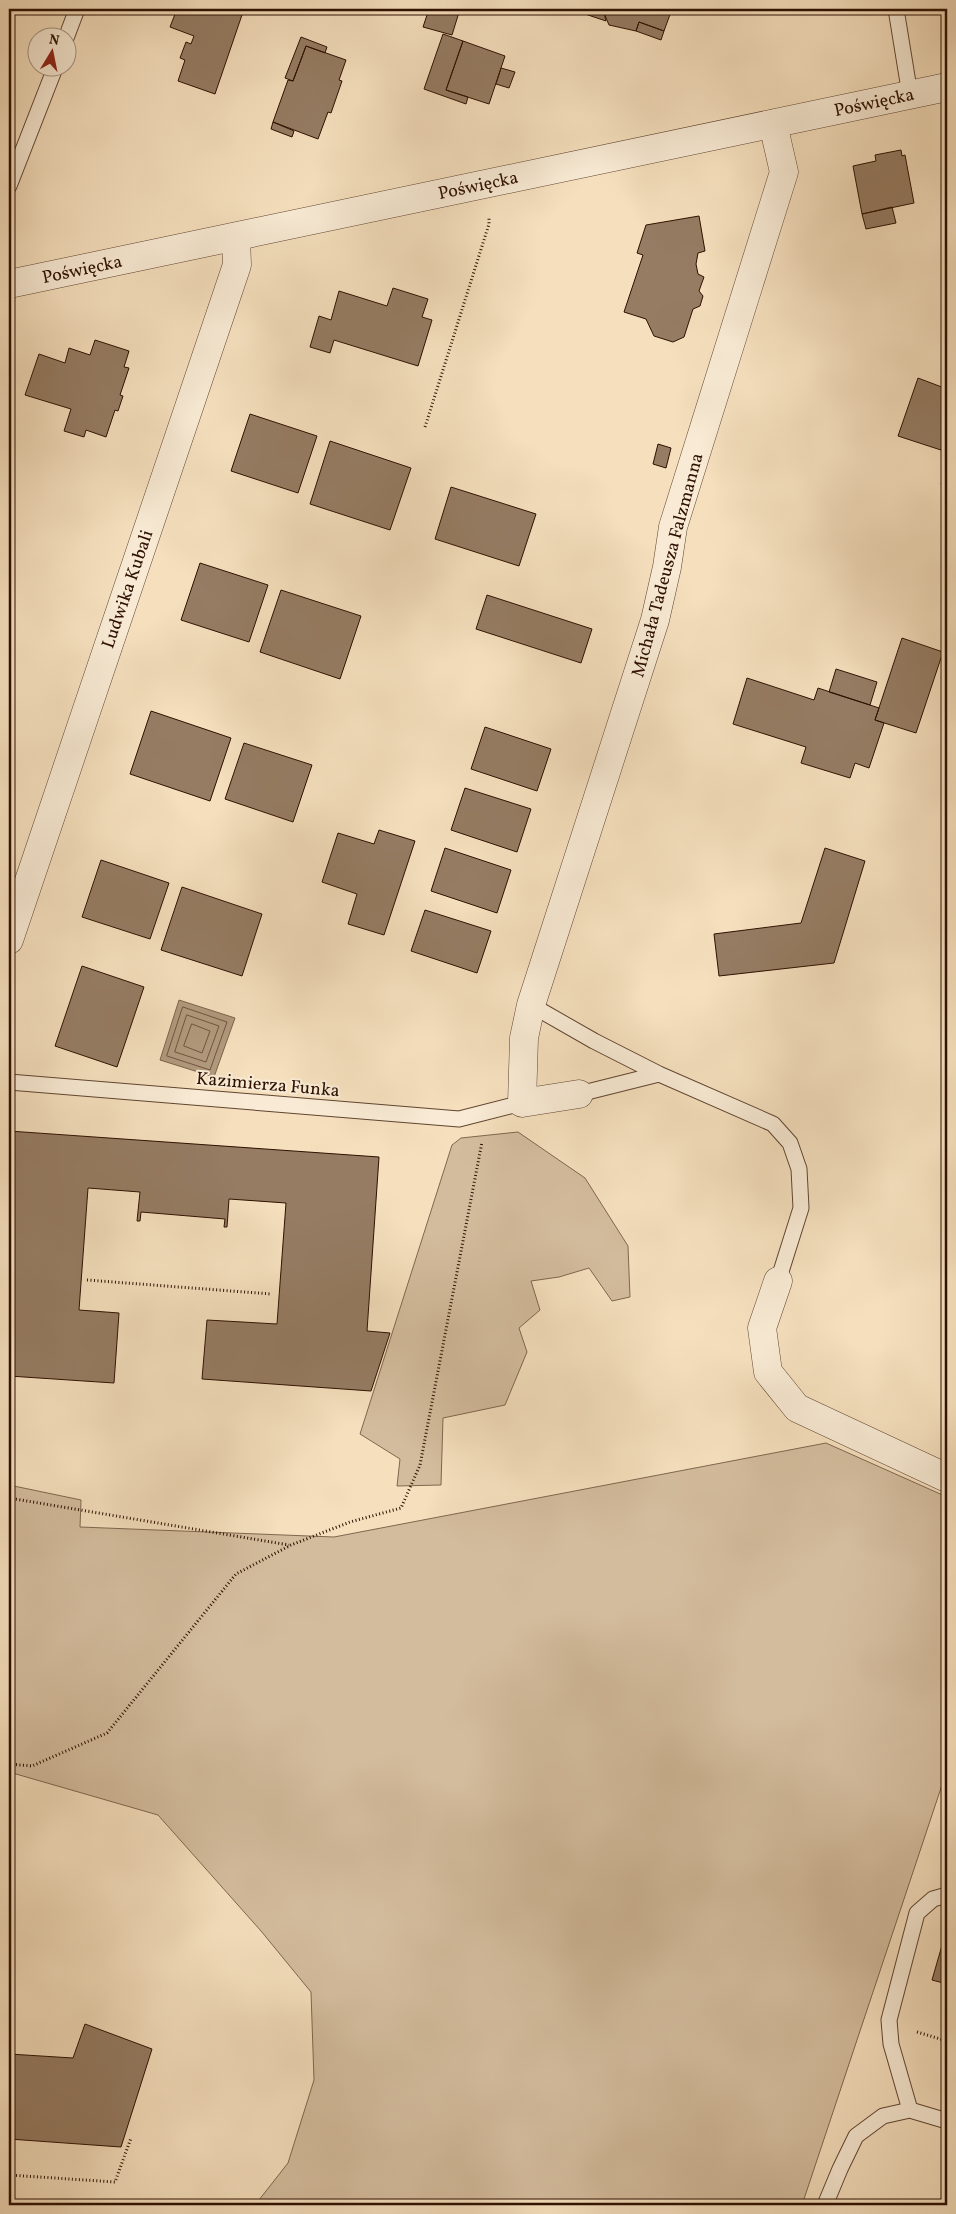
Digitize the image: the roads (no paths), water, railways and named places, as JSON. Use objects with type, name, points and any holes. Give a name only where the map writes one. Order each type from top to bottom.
[{"type":"street","name":"Poświęcka","points":[[9,284],[947,87]]},
{"type":"street","name":"Michała Tadeusza Falzmanna","points":[[522,1103],[524,1038],[532,1005],[655,620],[667,567],[673,527],[784,172],[773,124]]},
{"type":"street","name":"Ludwika Kubali","points":[[9,940],[236,265],[236,237]]},
{"type":"street","points":[[522,1103],[579,1094]]},
{"type":"street","points":[[778,1281],[762,1328],[768,1372],[797,1408],[947,1478]]},
{"type":"lane","points":[[70,28],[77,9]]},
{"type":"lane","points":[[896,9],[910,94]]},
{"type":"lane","points":[[9,186],[50,78]]},
{"type":"lane","points":[[532,1005],[594,1041],[659,1074],[773,1124],[790,1143],[800,1169],[801,1208],[778,1281]]},
{"type":"lane","points":[[579,1094],[659,1074]]},
{"type":"lane","name":"Kazimierza Funka","points":[[9,1082],[459,1119],[522,1103]]},
{"type":"lane","points":[[910,2110],[891,2044],[889,2020],[917,1913],[934,1899],[947,1895]]},
{"type":"lane","points":[[825,2205],[856,2136],[883,2116],[910,2110],[947,2120]]},
{"type":"water","points":[[179,1000],[235,1018],[214,1077],[160,1060]]}]
